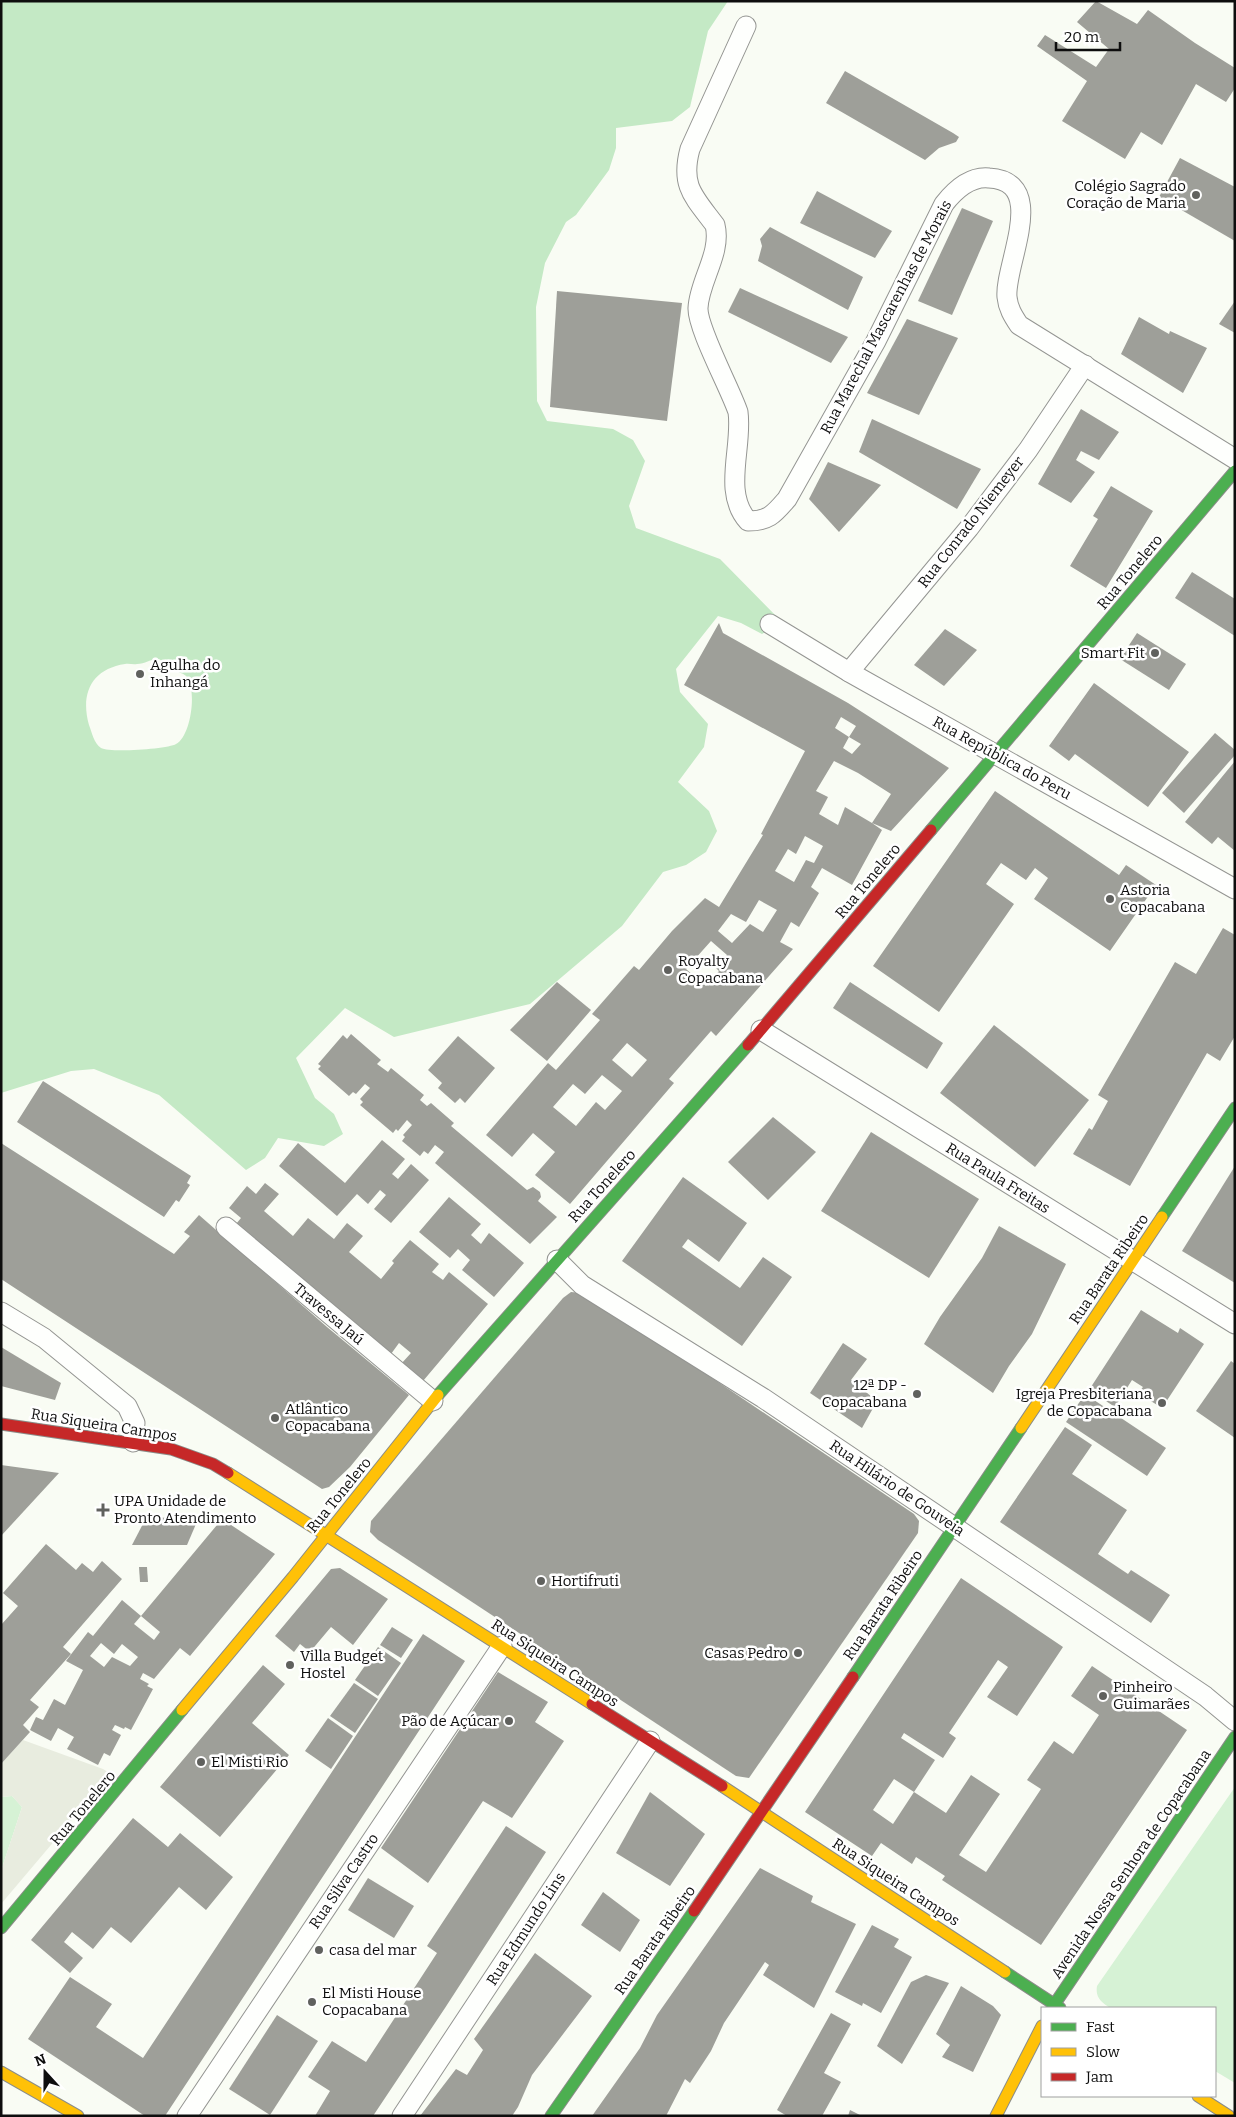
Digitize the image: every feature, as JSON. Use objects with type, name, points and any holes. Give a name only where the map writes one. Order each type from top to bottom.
[{"type":"main road","name":"Rua Tonelero","points":[[1,1928],[293,1577],[325,1534],[352,1504],[433,1401],[761,1030],[1235,471]]},
{"type":"main road","name":"Rua Barata Ribeiro","points":[[551,2116],[763,1812],[1235,1108]]},
{"type":"main road","name":"Rua Siqueira Campos","points":[[1,1424],[133,1442],[171,1449],[207,1460],[763,1812],[1055,2007]]},
{"type":"main road","name":"Avenida Nossa Senhora de Copacabana","points":[[1055,2007],[1235,1738]]},
{"type":"main road","points":[[996,2116],[1041,2028]]},
{"type":"main road","points":[[1,2072],[78,2116]]},
{"type":"main road","points":[[1200,2097],[1229,2116]]},
{"type":"street","name":"Rua Marechal Mascarenhas de Morais","points":[[746,26],[690,149],[686,164],[686,178],[690,190],[715,225],[716,232],[710,266],[700,296],[698,310],[702,327],[738,412],[740,427],[734,489],[736,503],[748,521],[760,521],[773,515],[787,499],[876,341],[944,204],[964,184],[982,177],[995,178],[1007,184],[1015,192],[1020,206],[1022,223],[1008,278],[1007,296],[1011,313],[1019,325],[1235,459]]},
{"type":"street","name":"Rua Conrado Niemeyer","points":[[849,672],[969,528],[1028,450],[1085,365]]},
{"type":"street","name":"Rua República do Peru","points":[[770,624],[849,672],[1235,890]]},
{"type":"street","name":"Rua Paula Freitas","points":[[761,1030],[1132,1262],[1235,1324]]},
{"type":"street","name":"Travessa Jaú","points":[[226,1227],[433,1401]]},
{"type":"street","name":"Rua Hilário de Gouveia","points":[[557,1260],[582,1285],[763,1398],[1204,1696],[1235,1721]]},
{"type":"street","points":[[1,1312],[44,1338],[127,1406],[136,1423],[133,1442]]},
{"type":"street","name":"Rua Silva Castro","points":[[187,2116],[502,1646]]},
{"type":"street","name":"Rua Edmundo Lins","points":[[402,2116],[650,1741]]},
{"type":"green space","points":[[1,1],[728,1],[708,31],[690,107],[672,121],[616,128],[616,148],[609,170],[576,215],[566,222],[545,263],[536,307],[537,401],[547,421],[613,429],[633,440],[645,461],[629,506],[636,528],[720,559],[782,622],[762,634],[741,623],[718,616],[676,669],[680,692],[708,724],[704,747],[678,782],[709,811],[717,831],[706,852],[686,865],[663,872],[622,926],[530,1004],[394,1037],[345,1008],[296,1058],[315,1098],[334,1114],[343,1134],[324,1146],[278,1138],[265,1158],[246,1170],[159,1095],[94,1069],[71,1071],[1,1093]],"holes":[[[159,659],[170,668],[186,676],[190,684],[192,692],[191,713],[189,723],[181,739],[171,746],[151,749],[115,750],[101,748],[94,738],[87,713],[86,703],[91,684],[104,671],[114,667],[126,664],[140,664]]]},
{"type":"green space","points":[[1235,1787],[1235,2083],[1216,2072],[1216,2007],[1110,2007],[1100,2000],[1097,1994],[1097,1986]]},
{"type":"green space","points":[[12,1796],[22,1807],[1,1871],[1,1797]]},
{"type":"shaded area","points":[[23,1740],[103,1769],[111,1774],[1,1904],[1,1871],[22,1807],[12,1796],[1,1797],[1,1764]]},
{"type":"building","points":[[1096,1],[1137,24],[1148,10],[1235,68],[1235,88],[1226,102],[1196,84],[1162,145],[1141,132],[1125,159],[1062,121],[1087,81],[1037,46],[1045,35],[1096,67],[1109,49],[1077,22]]},
{"type":"building","points":[[845,71],[953,133],[959,137],[956,142],[939,148],[925,160],[826,103]]},
{"type":"building","points":[[1180,158],[1235,187],[1235,241],[1159,197]]},
{"type":"building","points":[[817,191],[892,231],[875,258],[800,223]]},
{"type":"building","points":[[962,208],[993,221],[952,315],[918,301]]},
{"type":"building","points":[[770,227],[863,277],[848,310],[758,261],[762,246],[760,239]]},
{"type":"building","points":[[740,288],[848,337],[831,363],[728,312]]},
{"type":"building","points":[[557,291],[682,303],[667,421],[550,407]]},
{"type":"building","points":[[1235,301],[1235,333],[1219,324]]},
{"type":"building","points":[[1139,317],[1169,334],[1170,331],[1207,348],[1183,393],[1121,354]]},
{"type":"building","points":[[907,319],[958,338],[919,415],[867,393]]},
{"type":"building","points":[[1081,409],[1119,432],[1099,460],[1081,451],[1076,460],[1095,472],[1071,503],[1038,484]]},
{"type":"building","points":[[872,419],[981,469],[957,509],[859,452]]},
{"type":"building","points":[[828,462],[881,485],[839,532],[809,499]]},
{"type":"building","points":[[1111,486],[1153,511],[1106,588],[1070,566],[1098,519],[1093,516]]},
{"type":"building","points":[[1192,572],[1235,599],[1235,636],[1175,598]]},
{"type":"building","points":[[719,623],[723,633],[848,703],[949,768],[891,831],[872,823],[882,830],[852,885],[822,868],[811,887],[819,893],[799,927],[791,922],[780,942],[793,949],[716,1036],[711,1031],[669,1079],[674,1083],[570,1204],[535,1175],[555,1152],[533,1133],[512,1157],[486,1135],[548,1063],[556,1070],[600,1020],[592,1014],[634,966],[639,970],[672,931],[705,898],[719,907],[763,835],[761,834],[805,751],[684,685]],"holes":[[[841,717],[856,726],[849,737],[835,728]],[[849,737],[861,744],[852,754],[843,748]],[[834,761],[858,773],[891,794],[872,823],[845,807],[838,825],[819,814],[828,797],[816,791]],[[805,836],[823,846],[814,863],[806,860],[794,882],[775,871],[788,849],[796,854]],[[759,900],[777,910],[763,932],[750,924],[732,943],[718,931],[731,914],[746,922]],[[711,941],[727,955],[716,968],[719,971],[706,986],[686,969]],[[627,1043],[647,1060],[632,1077],[612,1060]],[[602,1075],[622,1091],[605,1110],[596,1102],[576,1126],[553,1107],[573,1084],[585,1094]]]},
{"type":"building","points":[[945,629],[977,650],[944,686],[914,665]]},
{"type":"building","points":[[1137,633],[1186,664],[1169,690],[1120,659]]},
{"type":"building","points":[[1094,683],[1189,752],[1148,807],[1075,754],[1069,761],[1049,746]]},
{"type":"building","points":[[1215,733],[1235,750],[1235,755],[1184,813],[1162,793]]},
{"type":"building","points":[[1235,761],[1235,851],[1218,837],[1212,844],[1185,822]]},
{"type":"building","points":[[995,791],[1119,875],[1126,865],[1156,885],[1110,951],[1034,899],[1048,878],[1035,868],[1026,880],[1001,863],[986,884],[1014,904],[939,1012],[873,966]]},
{"type":"building","points":[[1223,928],[1235,935],[1235,1036],[1220,1061],[1207,1053],[1130,1186],[1073,1154],[1089,1128],[1092,1130],[1108,1101],[1098,1095],[1175,962],[1196,974]]},
{"type":"building","points":[[557,982],[591,1010],[547,1061],[510,1030]]},
{"type":"building","points":[[850,982],[943,1043],[927,1069],[833,1008]]},
{"type":"building","points":[[994,1025],[1089,1100],[1035,1167],[940,1093]]},
{"type":"building","points":[[351,1034],[381,1060],[377,1064],[388,1072],[391,1068],[424,1095],[420,1100],[427,1106],[431,1103],[454,1123],[451,1126],[527,1190],[533,1187],[540,1192],[541,1197],[538,1201],[557,1217],[530,1244],[435,1163],[444,1152],[435,1145],[428,1154],[424,1151],[420,1156],[402,1141],[405,1137],[403,1135],[412,1125],[407,1120],[398,1131],[396,1129],[393,1133],[360,1105],[363,1102],[360,1099],[370,1088],[365,1084],[356,1094],[353,1092],[349,1096],[318,1069],[321,1066],[318,1064],[343,1035],[347,1039]]},
{"type":"building","points":[[458,1036],[495,1068],[465,1103],[460,1098],[455,1103],[438,1088],[442,1083],[428,1070]]},
{"type":"building","points":[[43,1081],[191,1176],[187,1183],[190,1185],[179,1202],[176,1200],[164,1217],[17,1122]]},
{"type":"building","points":[[773,1117],[816,1152],[768,1200],[728,1162]]},
{"type":"building","points":[[871,1132],[979,1199],[929,1278],[821,1211]]},
{"type":"building","points":[[382,1140],[405,1159],[392,1174],[398,1179],[411,1164],[429,1180],[391,1223],[374,1209],[386,1195],[380,1190],[368,1204],[357,1194],[337,1216],[279,1166],[298,1143],[345,1183]]},
{"type":"building","points":[[1,1143],[174,1254],[190,1236],[184,1232],[199,1215],[327,1327],[409,1395],[350,1467],[329,1487],[322,1489],[1,1279]]},
{"type":"building","points":[[1235,1166],[1235,1283],[1182,1251]]},
{"type":"building","points":[[683,1177],[747,1223],[719,1262],[688,1239],[682,1247],[740,1288],[763,1257],[792,1277],[742,1346],[622,1261]]},
{"type":"building","points":[[265,1183],[279,1194],[264,1211],[293,1236],[308,1218],[334,1239],[347,1223],[363,1236],[349,1252],[381,1279],[394,1263],[392,1261],[410,1240],[439,1264],[432,1272],[443,1280],[449,1272],[488,1304],[423,1381],[401,1364],[411,1353],[399,1343],[391,1354],[236,1224],[241,1218],[229,1208],[247,1186],[256,1194]]},
{"type":"building","points":[[449,1197],[481,1224],[471,1235],[481,1244],[489,1233],[524,1263],[494,1297],[462,1270],[470,1260],[458,1249],[450,1258],[419,1232]]},
{"type":"building","points":[[999,1226],[1066,1264],[1032,1334],[1009,1366],[993,1393],[924,1344],[940,1317],[982,1258]]},
{"type":"building","points":[[571,1292],[581,1293],[598,1301],[914,1514],[919,1521],[918,1533],[749,1778],[736,1776],[378,1540],[370,1532],[371,1521],[563,1298]]},
{"type":"building","points":[[1141,1310],[1178,1333],[1180,1328],[1204,1344],[1162,1408],[1138,1393],[1143,1387],[1132,1380],[1115,1407],[1089,1390]]},
{"type":"building","points":[[843,1343],[867,1359],[851,1380],[877,1401],[862,1428],[810,1393]]},
{"type":"building","points":[[1,1347],[61,1383],[55,1400],[1,1386]]},
{"type":"building","points":[[1231,1361],[1235,1364],[1235,1438],[1196,1411]]},
{"type":"building","points":[[1085,1394],[1166,1448],[1147,1476],[1066,1422]]},
{"type":"building","points":[[1065,1427],[1092,1445],[1072,1474],[1127,1510],[1098,1554],[1128,1574],[1131,1570],[1170,1595],[1151,1623],[1000,1522]]},
{"type":"building","points":[[1,1465],[59,1473],[1,1536]]},
{"type":"building","points":[[199,1517],[187,1545],[132,1545],[146,1518]]},
{"type":"building","points":[[222,1519],[275,1554],[190,1656],[180,1648],[154,1679],[143,1673],[140,1679],[149,1684],[147,1686],[153,1689],[131,1730],[115,1725],[112,1730],[121,1735],[110,1756],[104,1753],[98,1765],[67,1749],[74,1737],[58,1728],[51,1741],[30,1730],[36,1717],[43,1720],[54,1699],[65,1705],[83,1670],[66,1661],[88,1632],[93,1636],[122,1600],[141,1616]],"holes":[[[141,1616],[160,1632],[154,1640],[134,1624]],[[101,1643],[114,1654],[122,1644],[138,1657],[130,1666],[112,1657],[104,1667],[90,1656]]]},
{"type":"building","points":[[46,1544],[76,1570],[82,1563],[93,1572],[102,1561],[122,1579],[63,1647],[71,1654],[30,1700],[39,1707],[23,1725],[30,1732],[1,1764],[1,1625],[18,1606],[3,1593]]},
{"type":"building","points":[[139,1567],[147,1567],[148,1582],[140,1582]]},
{"type":"building","points":[[340,1568],[388,1599],[353,1645],[331,1627],[310,1652],[300,1644],[294,1652],[275,1636],[331,1569]]},
{"type":"building","points":[[961,1578],[1063,1647],[1017,1716],[987,1697],[1008,1667],[998,1660],[949,1733],[956,1738],[943,1758],[904,1733],[901,1738],[935,1760],[914,1792],[946,1813],[971,1775],[1000,1794],[959,1855],[986,1872],[1041,1789],[1027,1780],[1054,1741],[1073,1754],[1099,1715],[1071,1696],[1092,1666],[1187,1730],[1041,1945],[942,1880],[945,1876],[916,1857],[912,1864],[881,1843],[872,1856],[805,1812]],"holes":[[[894,1779],[914,1792],[893,1824],[873,1810]]]},
{"type":"building","points":[[392,1627],[413,1640],[401,1658],[380,1645]]},
{"type":"building","points":[[423,1634],[465,1661],[165,2116],[145,2116],[28,2039],[70,1977],[112,2004],[96,2027],[143,2058]]},
{"type":"building","points":[[378,1647],[401,1663],[378,1696],[355,1680]]},
{"type":"building","points":[[263,1665],[285,1684],[252,1723],[289,1755],[220,1837],[160,1787]]},
{"type":"building","points":[[498,1672],[548,1702],[535,1722],[564,1741],[512,1818],[483,1801],[428,1883],[381,1848]]},
{"type":"building","points":[[354,1683],[378,1699],[355,1733],[330,1716]]},
{"type":"building","points":[[328,1718],[353,1736],[331,1769],[305,1751]]},
{"type":"building","points":[[650,1792],[705,1834],[670,1886],[616,1853]]},
{"type":"building","points":[[133,1818],[168,1847],[180,1833],[233,1877],[206,1910],[179,1887],[131,1943],[111,1927],[93,1949],[72,1932],[64,1942],[83,1958],[70,1973],[31,1940]]},
{"type":"building","points":[[506,1826],[546,1852],[445,2008],[373,2116],[315,2116],[330,2091],[308,2077],[332,2041],[366,2062],[437,1953],[427,1946]]},
{"type":"building","points":[[760,1868],[813,1896],[811,1902],[856,1924],[814,2008],[763,1975],[769,1965],[765,1962],[724,2023],[711,2051],[690,2083],[685,2079],[666,2116],[592,2116],[640,2048],[657,2015]]},
{"type":"building","points":[[368,1878],[414,1906],[394,1938],[348,1910]]},
{"type":"building","points":[[603,1892],[640,1920],[620,1952],[581,1925]]},
{"type":"building","points":[[872,1925],[899,1939],[894,1947],[912,1957],[881,2013],[863,2003],[862,2006],[835,1992]]},
{"type":"building","points":[[535,1953],[592,1996],[532,2075],[512,2116],[420,2116],[456,2069],[467,2075],[483,2050],[474,2039]]},
{"type":"building","points":[[926,1975],[949,1983],[902,2064],[877,2046],[911,1982]]},
{"type":"building","points":[[961,1986],[993,2006],[1001,2015],[973,2072],[942,2057],[950,2045],[936,2034]]},
{"type":"building","points":[[831,2013],[851,2024],[824,2073],[841,2082],[822,2116],[787,2116],[777,2110]]},
{"type":"building","points":[[277,2015],[318,2041],[270,2115],[229,2089]]},
{"type":"building","points":[[850,2110],[862,2116],[848,2116]]},
{"type":"traffic: fast","points":[[931,830],[1235,471]]},
{"type":"traffic: fast","points":[[438,1395],[748,1045]]},
{"type":"traffic: fast","points":[[1162,1217],[1235,1108]]},
{"type":"traffic: fast","points":[[853,1677],[1021,1428]]},
{"type":"traffic: fast","points":[[1,1928],[182,1710]]},
{"type":"traffic: fast","points":[[1053,2007],[1235,1737]]},
{"type":"traffic: fast","points":[[551,2116],[694,1911]]},
{"type":"traffic: fast","points":[[1005,1972],[1058,2007]]},
{"type":"traffic: slow","points":[[1021,1428],[1162,1217]]},
{"type":"traffic: slow","points":[[182,1710],[293,1577],[438,1395]]},
{"type":"traffic: slow","points":[[228,1473],[592,1704]]},
{"type":"traffic: slow","points":[[722,1786],[1005,1972]]},
{"type":"traffic: slow","points":[[996,2116],[1041,2028]]},
{"type":"traffic: slow","points":[[1,2072],[78,2116]]},
{"type":"traffic: slow","points":[[1200,2097],[1229,2116]]},
{"type":"traffic: jam","points":[[748,1045],[931,830]]},
{"type":"traffic: jam","points":[[1,1424],[171,1449],[213,1464],[228,1473]]},
{"type":"traffic: jam","points":[[694,1911],[853,1677]]},
{"type":"traffic: jam","points":[[592,1704],[722,1786]]},
{"type":"place","name":"Colégio Sagrado Coração de Maria","points":[[1196,195]]},
{"type":"place","name":"Smart Fit","points":[[1155,653]]},
{"type":"place","name":"Agulha do Inhangá","points":[[140,674]]},
{"type":"place","name":"Astoria Copacabana","points":[[1110,899]]},
{"type":"place","name":"Royalty Copacabana","points":[[668,970]]},
{"type":"place","name":"12ª DP - Copacabana","points":[[917,1394]]},
{"type":"place","name":"Igreja Presbiteriana de Copacabana","points":[[1162,1403]]},
{"type":"place","name":"Atlântico Copacabana","points":[[275,1418]]},
{"type":"place","name":"UPA Unidade de Pronto Atendimento","points":[[103,1510]]},
{"type":"place","name":"Hortifruti","points":[[541,1581]]},
{"type":"place","name":"Casas Pedro","points":[[798,1653]]},
{"type":"place","name":"Villa Budget Hostel","points":[[290,1665]]},
{"type":"place","name":"Pinheiro Guimarães","points":[[1103,1696]]},
{"type":"place","name":"Pão de Açúcar","points":[[509,1721]]},
{"type":"place","name":"El Misti Rio","points":[[201,1762]]},
{"type":"place","name":"casa del mar","points":[[319,1950]]},
{"type":"place","name":"El Misti House Copacabana","points":[[312,2002]]}]
